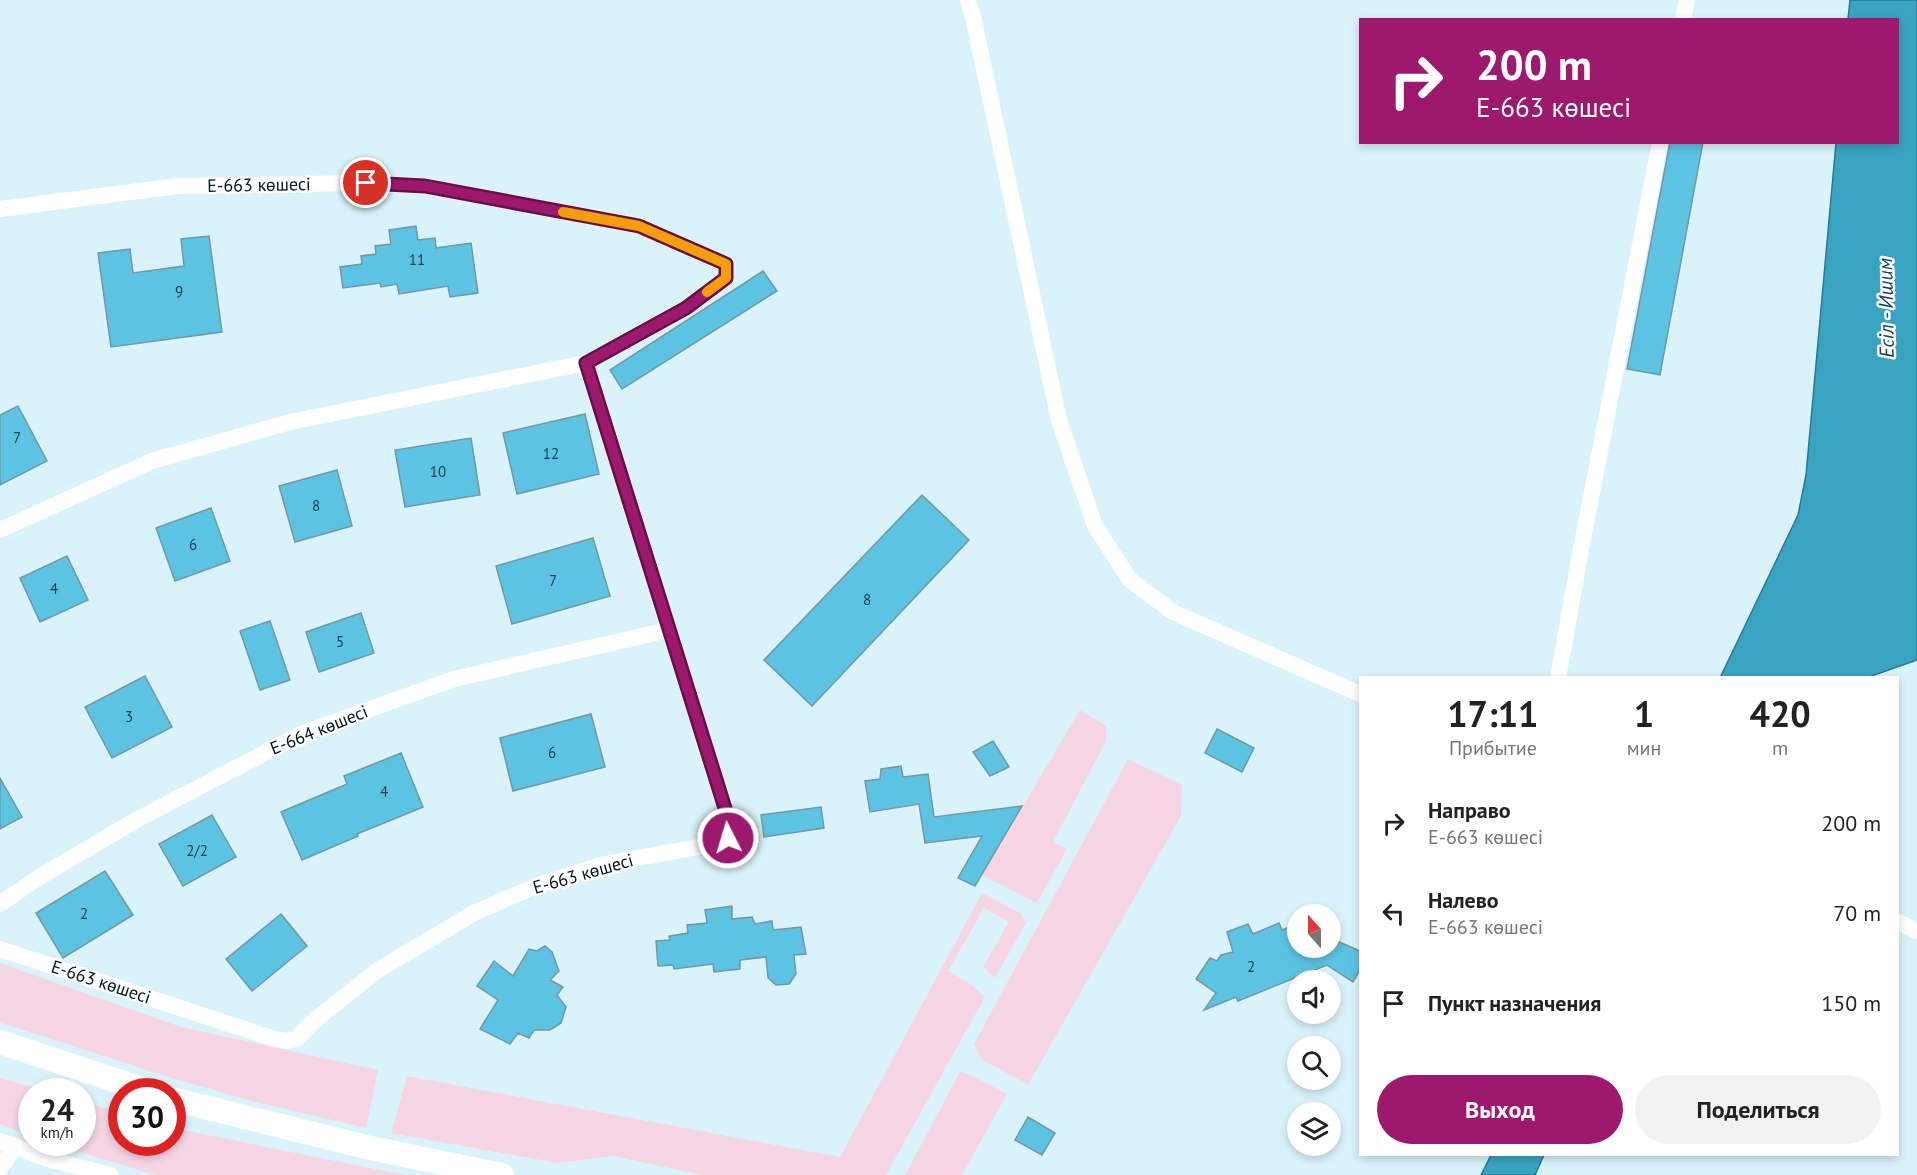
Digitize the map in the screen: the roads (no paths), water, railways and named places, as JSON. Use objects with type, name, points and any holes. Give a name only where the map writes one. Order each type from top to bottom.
[{"type":"main road","points":[[0,1042],[109,1078]]},
{"type":"main road","points":[[186,1102],[370,1148],[502,1175]]},
{"type":"street","points":[[968,0],[1059,420],[1095,526],[1130,580],[1160,604],[1173,612],[1359,694]]},
{"type":"street","points":[[1683,18],[1687,0]]},
{"type":"street","points":[[1558,676],[1660,144]]},
{"type":"street","name":"Е-663 көшесі","points":[[0,209],[177,186],[366,183],[425,186],[639,226],[726,264],[726,278],[686,308],[586,363],[290,422],[152,460],[0,530]]},
{"type":"street","name":"Е-663 көшесі","points":[[0,949],[286,1041],[296,1039],[315,1020],[378,969],[474,913],[538,885],[605,864],[714,844],[728,838],[729,821],[586,363]]},
{"type":"street","name":"Е-664 көшесі","points":[[0,904],[41,876],[138,819],[301,734],[454,679],[668,630]]},
{"type":"street","points":[[1899,922],[1917,931]]},
{"type":"street","points":[[0,1169],[7,1144],[48,1159],[110,1175]]},
{"type":"water","name":"Есіл - Ишим","points":[[1850,0],[1917,0],[1917,660],[1872,676],[1721,676],[1798,515],[1806,475],[1836,144],[1899,144],[1899,18],[1848,18]]},
{"type":"water","points":[[1490,1156],[1544,1156],[1535,1175],[1481,1175]]}]
